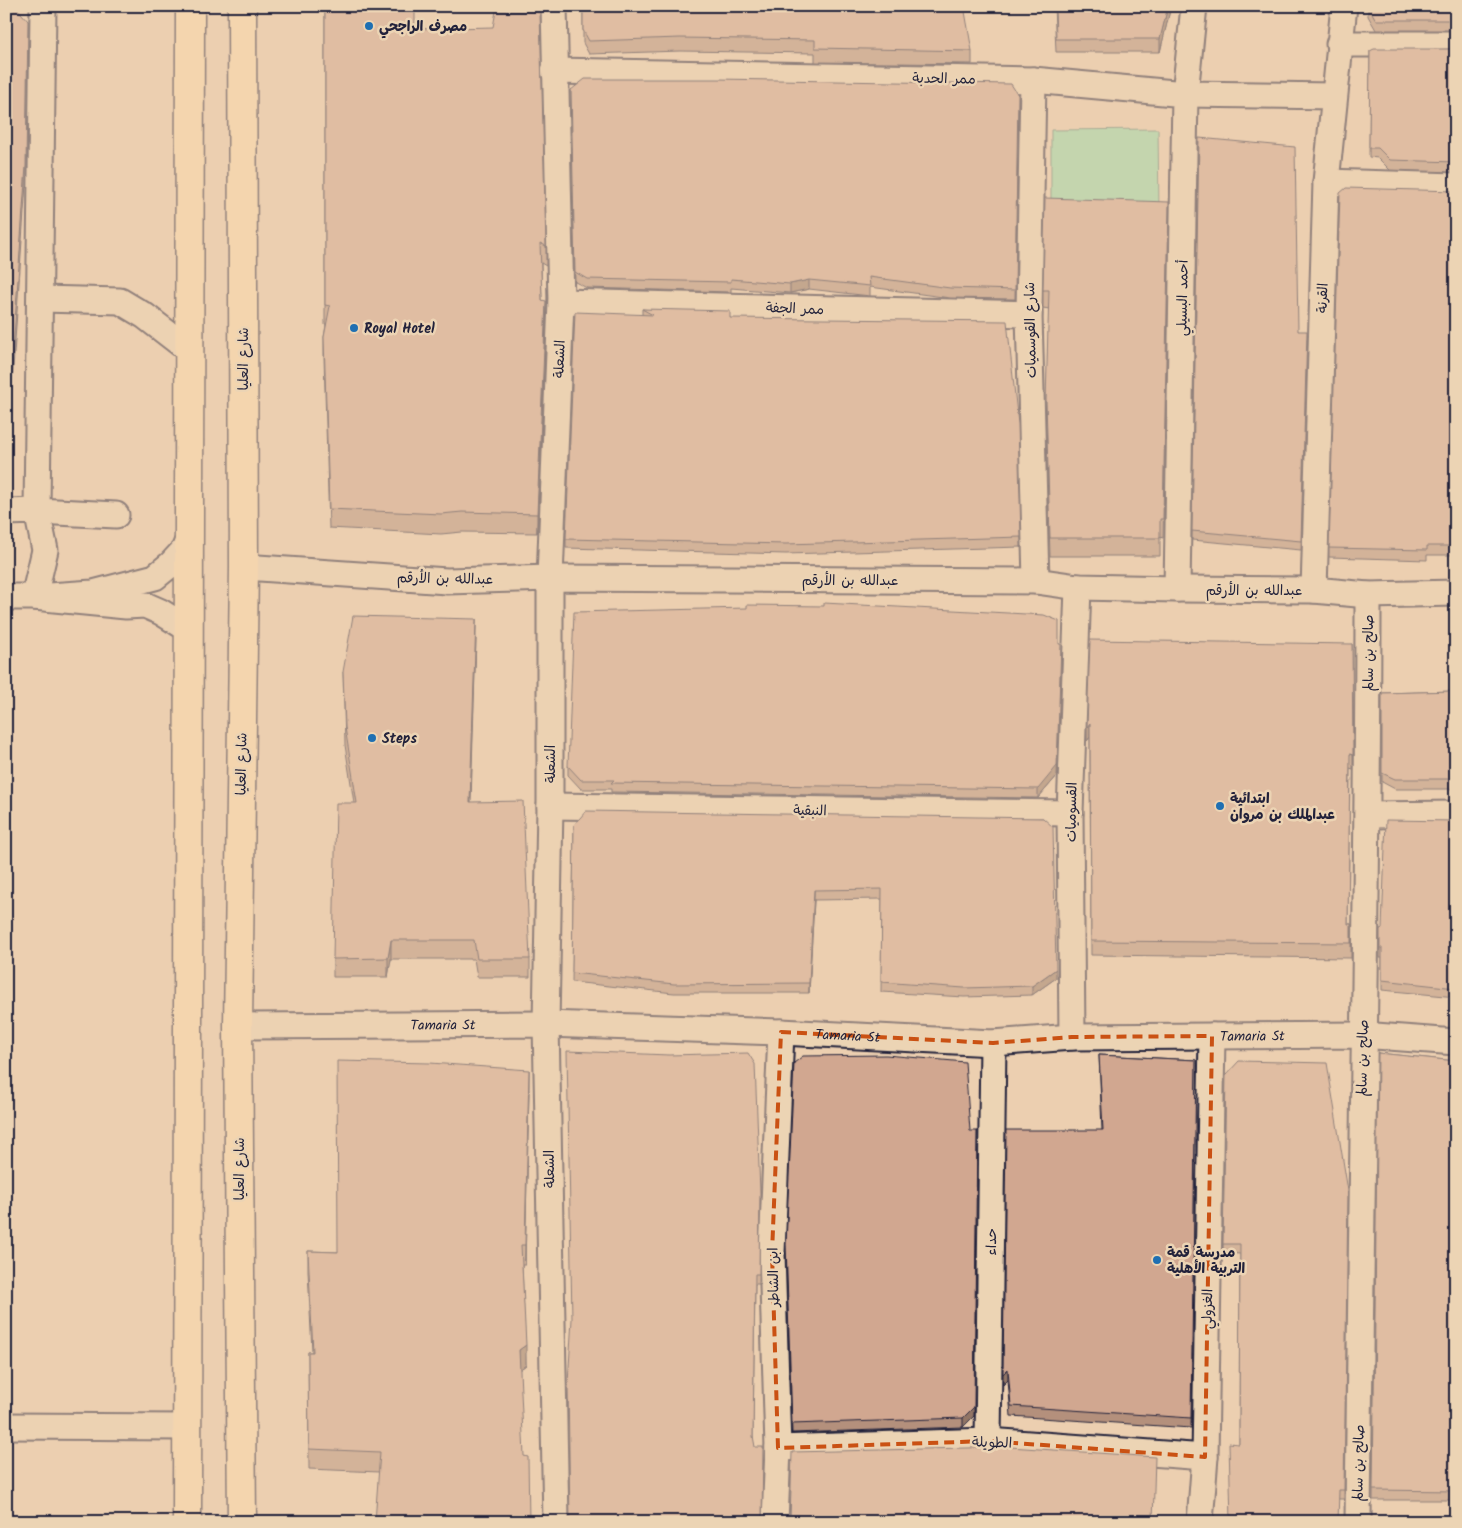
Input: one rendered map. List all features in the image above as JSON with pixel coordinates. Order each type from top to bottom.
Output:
[{"type":"main road","points":[[187,1522],[190,6]]},
{"type":"main road","name":"شارع العليا","points":[[242,6],[244,567],[238,1026],[242,1522]]},
{"type":"street","points":[[34,597],[45,550],[37,512],[43,6]]},
{"type":"street","name":"الشعلة","points":[[554,6],[554,71],[561,302],[550,578],[550,806],[546,1024],[556,1522]]},
{"type":"street","name":"أحمد البسيلي","points":[[1178,590],[1185,94],[1194,6]]},
{"type":"street","name":"القرنة","points":[[1314,590],[1326,182],[1344,6]]},
{"type":"street","points":[[1339,44],[1456,44]]},
{"type":"street","name":"ممر الحدبة","points":[[554,71],[1034,80],[1185,94],[1334,96]]},
{"type":"street","name":"شارع القوسميات","points":[[1034,80],[1028,314],[1036,581]]},
{"type":"street","points":[[1326,182],[1456,186]]},
{"type":"street","points":[[41,299],[120,301],[145,316],[189,350]]},
{"type":"street","name":"ممر الجفة","points":[[561,302],[1028,314]]},
{"type":"street","points":[[6,512],[116,515]]},
{"type":"street","points":[[6,597],[93,593],[155,577],[184,550],[189,538]]},
{"type":"street","name":"عبدالله بن الأرقم","points":[[244,567],[447,581],[550,578],[1036,581],[1078,586],[1178,590],[1314,590],[1368,595],[1456,593]]},
{"type":"street","name":"القسوميات","points":[[1072,1037],[1070,813],[1078,586]]},
{"type":"street","name":"صالح بن سالم","points":[[1358,1522],[1362,1035],[1368,815],[1368,595]]},
{"type":"street","points":[[34,597],[126,606],[145,605],[161,612],[188,629]]},
{"type":"street","name":"النبقية","points":[[550,806],[1070,813]]},
{"type":"street","points":[[1368,815],[1456,814]]},
{"type":"street","name":"Tamaria St","points":[[238,1026],[546,1024],[781,1032],[993,1044],[1072,1037],[1362,1035],[1456,1042]]},
{"type":"street","name":"ابن الشاطر","points":[[775,1522],[778,1448],[772,1254],[781,1032]]},
{"type":"street","name":"الغزولي","points":[[1200,1522],[1205,1457],[1212,1036]]},
{"type":"street","name":"حداء","points":[[988,1441],[993,1044]]},
{"type":"street","points":[[6,1426],[187,1427]]},
{"type":"street","name":"الطويلة","points":[[778,1448],[988,1441],[1205,1457]]},
{"type":"highlighted area","points":[[781,1032],[993,1043],[1072,1037],[1212,1036],[1205,1457],[988,1441],[778,1448],[772,1253]]},
{"type":"green space","points":[[1158,129],[1159,212],[1051,212],[1051,130]]},
{"type":"building","points":[[6,6],[15,6],[28,21],[26,166],[6,450]]},
{"type":"building","points":[[325,6],[415,6],[415,29],[493,27],[496,11],[540,12],[546,246],[540,243],[542,300],[546,301],[537,514],[462,512],[441,514],[329,509],[324,337],[330,306],[325,305]]},
{"type":"building","points":[[583,6],[964,6],[972,51],[815,48],[815,40],[680,38],[589,41],[583,30]]},
{"type":"building","points":[[1055,6],[1168,6],[1160,39],[1056,39]]},
{"type":"building","points":[[1368,6],[1456,6],[1456,20],[1376,20]]},
{"type":"building","points":[[1374,49],[1456,49],[1456,162],[1390,160],[1378,148],[1369,148],[1370,51]]},
{"type":"building","points":[[585,79],[717,79],[1011,84],[1018,95],[1015,290],[950,288],[869,277],[870,286],[809,280],[790,284],[731,279],[731,282],[587,279],[575,272],[571,90]]},
{"type":"building","points":[[1199,138],[1295,147],[1298,331],[1307,331],[1301,541],[1192,531]]},
{"type":"building","points":[[1346,188],[1456,191],[1456,546],[1427,546],[1427,550],[1329,548],[1340,193]]},
{"type":"building","points":[[1045,198],[1169,202],[1163,519],[1160,519],[1160,538],[1050,538],[1046,401],[1049,290],[1043,290]]},
{"type":"building","points":[[642,309],[730,311],[730,318],[1007,321],[1018,424],[1021,537],[786,544],[566,539],[575,312],[653,315]]},
{"type":"building","points":[[824,603],[1044,615],[1059,621],[1059,644],[1061,644],[1057,766],[1038,789],[611,783],[614,780],[581,780],[568,766],[574,612],[747,608],[747,605],[824,606]]},
{"type":"building","points":[[353,616],[476,619],[470,802],[523,801],[530,959],[477,959],[474,940],[391,940],[388,958],[333,959],[336,803],[357,803],[345,727],[343,672]]},
{"type":"building","name":"ابتدائية عبدالملك بن مروان","points":[[1090,640],[1352,644],[1353,755],[1350,754],[1348,924],[1351,924],[1351,943],[1091,941],[1090,723],[1087,727]]},
{"type":"building","points":[[1456,691],[1456,779],[1395,779],[1382,773],[1382,693]]},
{"type":"building","points":[[586,811],[1043,818],[1053,827],[1056,969],[1032,986],[964,988],[881,982],[882,889],[814,890],[809,983],[674,984],[572,973],[574,825]]},
{"type":"building","points":[[1386,820],[1456,821],[1456,988],[1382,980],[1380,929],[1382,929]]},
{"type":"building","points":[[567,1051],[669,1055],[748,1053],[755,1064],[760,1193],[759,1274],[755,1274],[753,1436],[755,1447],[763,1447],[762,1518],[766,1522],[570,1522],[568,1383],[572,1319]]},
{"type":"building","points":[[1378,1053],[1456,1061],[1456,1491],[1373,1490]]},
{"type":"building","points":[[886,1055],[965,1062],[970,1131],[977,1131],[974,1407],[963,1418],[792,1424],[786,1244],[794,1063],[803,1056]]},
{"type":"building","points":[[1099,1055],[1196,1060],[1191,1418],[1011,1406],[1008,1369],[1003,1374],[1006,1130],[1103,1130]]},
{"type":"building","points":[[337,1061],[430,1063],[529,1070],[525,1245],[521,1245],[526,1345],[519,1350],[524,1456],[528,1457],[529,1522],[375,1522],[380,1452],[309,1449],[308,1352],[313,1352],[308,1251],[338,1252]]},
{"type":"building","points":[[1239,1061],[1327,1063],[1348,1191],[1344,1490],[1339,1490],[1338,1522],[1231,1522],[1229,1443],[1239,1444],[1240,1244],[1223,1244],[1226,1075]]},
{"type":"building","points":[[1010,1447],[1155,1457],[1153,1522],[790,1522],[792,1452]]},
{"type":"place","name":"مصرف الراجحي","points":[[369,26]]},
{"type":"place","name":"Royal Hotel","points":[[354,328]]},
{"type":"place","name":"Steps","points":[[372,738]]},
{"type":"place","name":"ابتدائية عبدالملك بن مروان","points":[[1220,806]]},
{"type":"place","name":"مدرسة قمة التربية الأهلية","points":[[1157,1260]]}]
